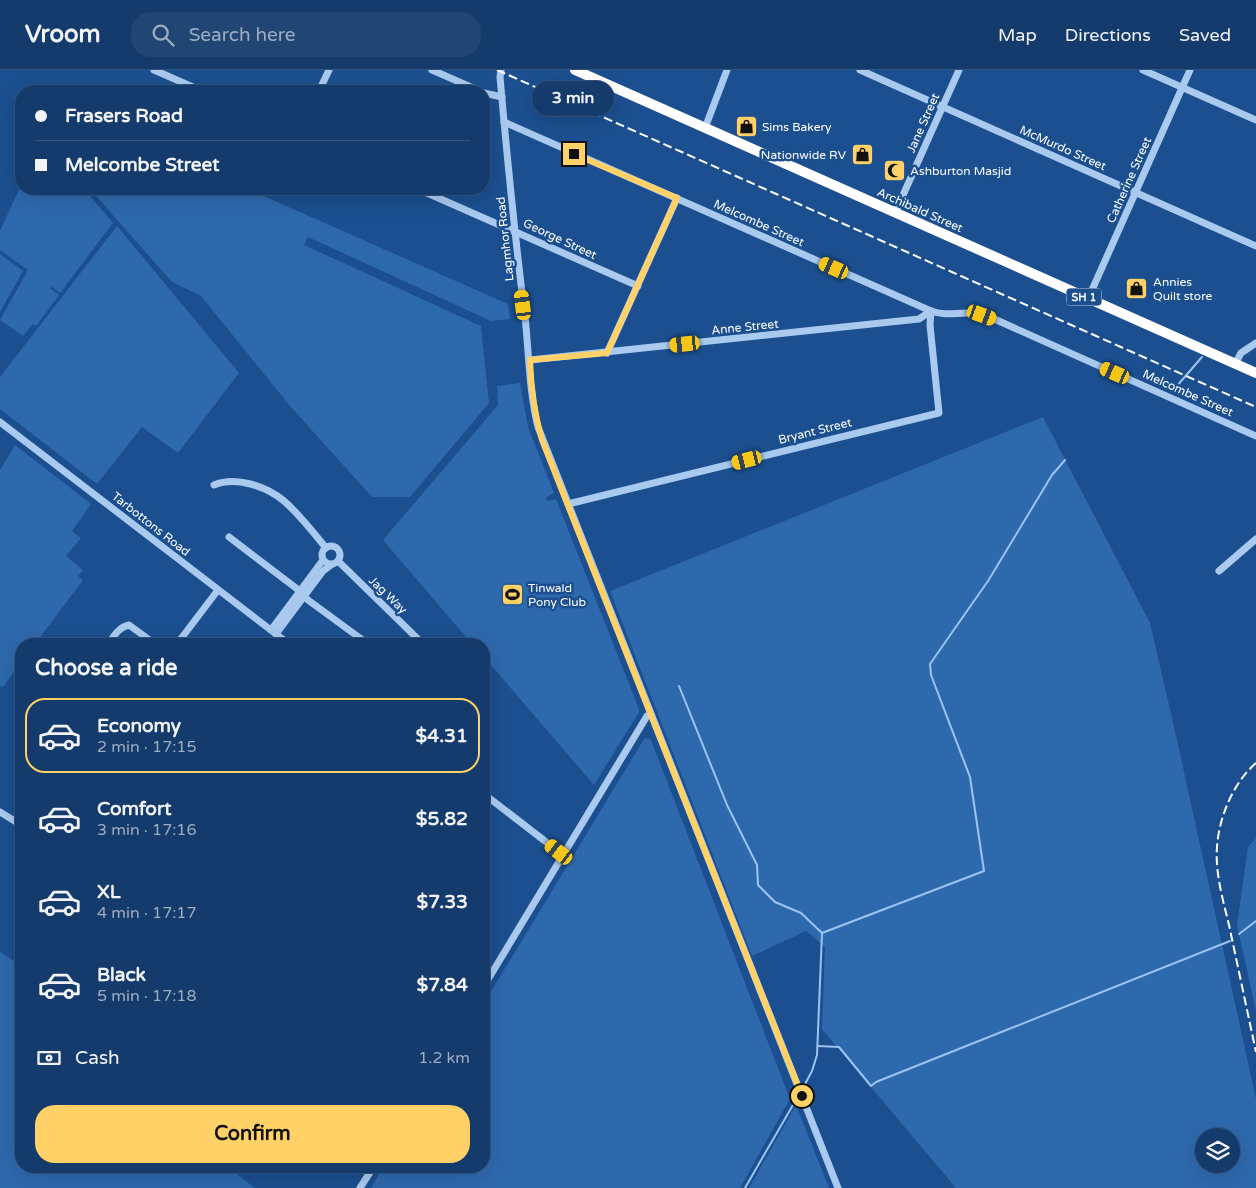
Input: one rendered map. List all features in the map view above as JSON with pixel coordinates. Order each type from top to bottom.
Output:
[{"type":"highway","name":"Archibald Street","points":[[574,70],[1256,373]]},
{"type":"street","points":[[154,70],[188,85]]},
{"type":"street","points":[[322,85],[329,70]]},
{"type":"street","points":[[432,70],[466,85]]},
{"type":"street","name":"Lagmhor Road","points":[[502,70],[500,77],[504,122],[530,360],[532,396],[538,427],[838,1188]]},
{"type":"street","points":[[705,128],[727,70]]},
{"type":"street","name":"McMurdo Street","points":[[860,70],[1256,246]]},
{"type":"street","name":"Jane Street","points":[[895,213],[959,70]]},
{"type":"street","points":[[1143,70],[1256,120]]},
{"type":"street","name":"Catherine Street","points":[[1088,299],[1190,70]]},
{"type":"street","points":[[490,94],[502,97]]},
{"type":"street","name":"Melcombe Street","points":[[504,122],[931,311],[941,315],[974,313],[992,318],[1256,436]]},
{"type":"street","name":"George Street","points":[[432,195],[638,286]]},
{"type":"street","points":[[607,353],[677,198]]},
{"type":"street","name":"Anne Street","points":[[530,360],[919,319],[931,311]]},
{"type":"street","name":"Bryant Street","points":[[568,504],[939,413],[930,325],[931,311]]},
{"type":"street","points":[[1235,364],[1241,353],[1256,343]]},
{"type":"street","name":"Tarbottons Road","points":[[0,422],[281,638]]},
{"type":"street","points":[[214,485],[232,481],[245,483],[272,493],[284,501],[296,513],[326,548]]},
{"type":"street","points":[[229,537],[360,638]]},
{"type":"street","points":[[1218,571],[1256,539]]},
{"type":"street","points":[[273,632],[302,594],[323,571],[340,558],[338,549],[335,547],[326,548],[322,553],[323,560],[302,594]]},
{"type":"street","points":[[323,560],[335,563]]},
{"type":"street","name":"Jag Way","points":[[335,563],[416,638]]},
{"type":"street","points":[[182,638],[218,590]]},
{"type":"street","points":[[113,638],[121,628],[129,625],[147,638]]},
{"type":"street","points":[[490,976],[647,716],[651,714]]},
{"type":"street","points":[[490,799],[564,855]]},
{"type":"street","points":[[0,812],[15,821]]},
{"type":"street","points":[[360,1188],[370,1173]]},
{"type":"shaded area","points":[[16,195],[89,195],[113,223],[60,293],[52,287],[50,288],[59,295],[36,326],[33,324],[23,336],[0,320],[28,270],[0,250],[0,231]]},
{"type":"shaded area","points":[[95,195],[262,195],[508,304],[510,319],[491,321],[308,237],[304,245],[481,326],[489,403],[410,497],[372,497],[290,406],[201,296],[172,282]]},
{"type":"shaded area","points":[[117,226],[239,373],[178,453],[142,427],[97,484],[0,409],[0,377]]},
{"type":"shaded area","points":[[0,254],[23,271],[0,312]]},
{"type":"shaded area","name":"Tinwald Pony Club","points":[[520,383],[528,427],[554,493],[546,498],[547,501],[556,499],[639,709],[639,712],[594,785],[490,664],[490,638],[467,638],[383,540],[498,405],[497,386]]},
{"type":"shaded area","points":[[1043,417],[1150,623],[1256,1099],[1256,1188],[956,1188],[822,1029],[825,947],[806,931],[752,956],[610,591]]},
{"type":"shaded area","points":[[15,445],[91,504],[72,531],[81,538],[66,556],[83,570],[78,576],[83,580],[40,638],[15,638],[15,670],[3,687],[0,686],[0,470]]},
{"type":"shaded area","points":[[644,739],[651,740],[790,1099],[740,1188],[371,1188],[380,1173],[490,1173],[490,993]]},
{"type":"shaded area","points":[[1256,838],[1256,1011],[1237,925],[1248,847]]},
{"type":"shaded area","points":[[0,952],[15,961],[15,1173],[237,1173],[255,1188],[0,1188]]},
{"type":"shaded area","points":[[796,1105],[829,1188],[749,1188]]},
{"type":"waterway","points":[[1176,387],[1202,357]]},
{"type":"waterway","points":[[804,1086],[812,1071],[817,1055],[822,933],[984,871],[970,777],[931,675],[930,664],[988,581],[1052,475],[1065,460]]},
{"type":"waterway","points":[[679,686],[727,805],[757,865],[758,885],[775,902],[801,913],[822,933]]},
{"type":"waterway","points":[[1239,934],[1256,921]]},
{"type":"waterway","points":[[818,1046],[839,1047],[871,1086],[876,1082],[1230,941]]},
{"type":"waterway","points":[[745,1188],[797,1098]]},
{"type":"railway","points":[[497,70],[1256,407]]},
{"type":"railway","points":[[1256,763],[1240,780],[1234,790],[1224,813],[1217,847],[1217,867],[1220,886],[1256,1052]]},
{"type":"place","name":"Sims Bakery","points":[[746,127]]},
{"type":"place","name":"Nationwide RV","points":[[862,155]]},
{"type":"place","name":"Ashburton Masjid","points":[[894,171]]},
{"type":"place","name":"Annies Quilt store","points":[[1137,289]]},
{"type":"place","name":"Tinwald Pony Club","points":[[512,595]]},
{"type":"route","points":[[574,154],[677,198],[607,353],[530,360],[535,414],[542,440],[802,1096]]}]
